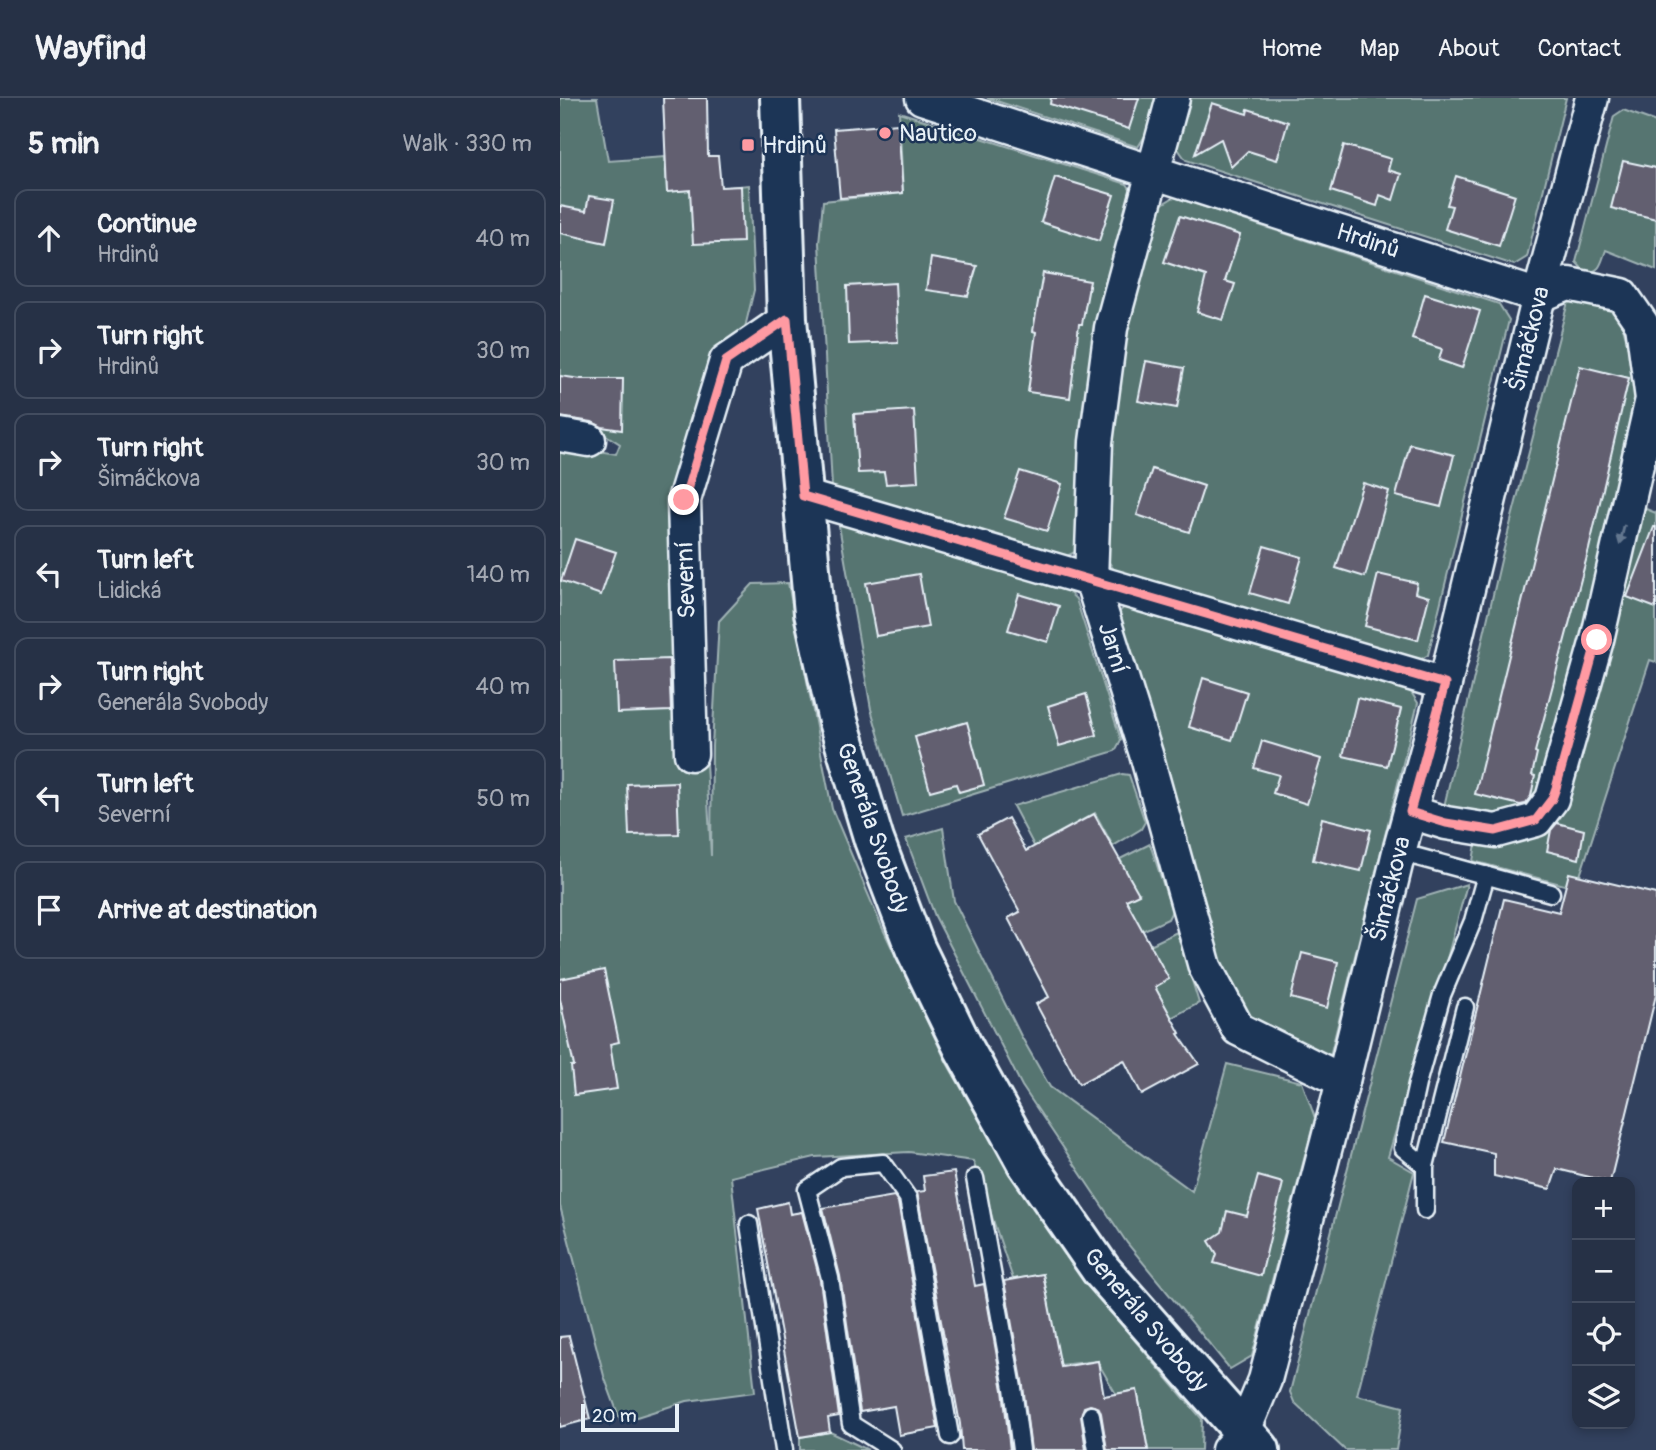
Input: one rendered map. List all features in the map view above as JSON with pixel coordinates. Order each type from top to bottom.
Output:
[{"type":"main road","name":"Generála Svobody","points":[[780,98],[787,319],[814,613],[838,721],[874,840],[915,948],[963,1047],[1027,1163],[1101,1270],[1243,1444]]},
{"type":"street","name":"Hrdinů","points":[[922,98],[1539,296]]},
{"type":"street","name":"Jarní","points":[[1173,98],[1111,328],[1096,442],[1091,579],[1146,754],[1205,967],[1238,1029],[1343,1081]]},
{"type":"street","name":"Šimáčkova","points":[[1243,1444],[1265,1380],[1343,1081],[1399,852],[1445,684],[1539,296],[1592,98]]},
{"type":"street","points":[[1410,812],[1446,823],[1496,831],[1536,820],[1552,799],[1597,640],[1645,493],[1652,399],[1642,324],[1622,295],[1568,284],[1539,296]]},
{"type":"street","name":"Severní","points":[[691,754],[684,500],[726,361],[787,319]]},
{"type":"street","points":[[803,496],[1445,684]]},
{"type":"lane","points":[[1399,852],[1551,893]]},
{"type":"lane","points":[[1425,1167],[1403,1148],[1417,1084],[1442,995],[1473,921],[1486,875]]},
{"type":"lane","points":[[1425,1210],[1425,1167],[1465,1007]]},
{"type":"lane","points":[[892,1450],[851,1424],[831,1278],[807,1190],[841,1167],[883,1163],[908,1198],[950,1436]]},
{"type":"lane","points":[[975,1178],[1013,1388],[1021,1450]]},
{"type":"lane","points":[[749,1224],[784,1450]]},
{"type":"lane","points":[[1091,1415],[1097,1450]]},
{"type":"green space","points":[[560,98],[597,98],[608,161],[665,157],[667,192],[749,185],[754,290],[742,340],[685,474],[687,765],[706,763],[711,856],[712,746],[719,621],[753,584],[788,583],[832,809],[882,927],[947,1063],[1003,1161],[1085,1282],[1202,1419],[1201,1450],[1148,1450],[1137,1390],[1116,1394],[1097,1361],[1060,1365],[1043,1275],[1013,1279],[973,1161],[909,1152],[815,1157],[731,1177],[755,1392],[687,1401],[621,1422],[604,1376],[560,1206],[560,445],[616,454],[620,444],[598,430],[560,424]]},
{"type":"green space","points":[[987,98],[1159,98],[1151,126],[1138,147]]},
{"type":"green space","points":[[1190,98],[1566,98],[1527,257],[1514,265],[1186,160],[1176,146]]},
{"type":"green space","points":[[1623,110],[1656,122],[1656,270],[1606,250],[1598,269],[1586,273],[1576,262],[1614,116]]},
{"type":"green space","points":[[899,112],[1127,184],[1134,194],[1077,551],[1065,557],[832,487],[819,243],[823,201],[903,193]]},
{"type":"green space","points":[[1174,197],[1499,304],[1509,320],[1428,655],[1418,661],[1116,573],[1107,559],[1112,431],[1126,333],[1161,205]]},
{"type":"green space","points":[[1569,298],[1618,310],[1642,393],[1547,793],[1522,817],[1443,811],[1502,556]]},
{"type":"green space","points":[[1641,507],[1656,513],[1656,662],[1650,660],[1576,888],[1473,861],[1477,838],[1551,831]]},
{"type":"green space","points":[[838,520],[1063,587],[1076,599],[1121,740],[1115,751],[902,816],[871,709]]},
{"type":"green space","points":[[1126,606],[1409,689],[1418,703],[1330,1056],[1308,1053],[1251,1023],[1223,985],[1113,617]]},
{"type":"green space","points":[[1122,774],[1129,775],[1145,822],[1141,829],[1113,846],[1095,813],[1040,843],[1051,878],[1013,806]]},
{"type":"green space","points":[[943,828],[954,901],[1021,1036],[1050,1087],[1192,1191],[1227,1064],[1302,1082],[1315,1118],[1252,1356],[1230,1369],[1127,1243],[1022,1086],[935,916],[906,839]]},
{"type":"green space","points":[[1150,844],[1172,911],[1168,919],[1142,931],[1126,900],[1139,893],[1136,892],[1120,859]]},
{"type":"green space","points":[[1467,884],[1388,1157],[1414,1172],[1357,1395],[1403,1407],[1396,1450],[1345,1450],[1294,1402],[1290,1392],[1417,899]]},
{"type":"green space","points":[[1177,932],[1199,1003],[1171,1018],[1155,987],[1168,979],[1150,945]]},
{"type":"green space","points":[[830,1432],[868,1450],[800,1450],[800,1437]]},
{"type":"building","points":[[663,98],[707,98],[708,156],[718,156],[721,187],[741,186],[743,242],[693,244],[690,190],[667,192]]},
{"type":"building","points":[[1051,98],[1139,98],[1129,129],[1050,104]]},
{"type":"building","points":[[1212,103],[1247,114],[1248,109],[1288,122],[1277,160],[1248,151],[1231,167],[1221,139],[1195,154]]},
{"type":"building","points":[[898,124],[903,193],[840,198],[834,129]]},
{"type":"building","points":[[1344,145],[1391,159],[1388,170],[1401,174],[1393,200],[1380,195],[1377,206],[1331,191]]},
{"type":"building","points":[[1623,161],[1656,168],[1656,219],[1611,208]]},
{"type":"building","points":[[1456,176],[1515,195],[1499,246],[1445,229],[1452,206],[1447,205]]},
{"type":"building","points":[[1055,177],[1114,195],[1099,241],[1041,222]]},
{"type":"building","points":[[589,196],[614,200],[606,243],[560,233],[560,206],[586,211]]},
{"type":"building","points":[[1180,216],[1240,235],[1225,281],[1235,284],[1223,320],[1197,312],[1206,276],[1164,262]]},
{"type":"building","points":[[931,258],[977,266],[968,296],[926,290]]},
{"type":"building","points":[[1043,273],[1090,281],[1082,324],[1079,324],[1070,398],[1028,392],[1036,332],[1033,331]]},
{"type":"building","points":[[895,283],[898,342],[849,344],[847,286]]},
{"type":"building","points":[[1425,294],[1480,311],[1462,368],[1439,360],[1442,349],[1412,339]]},
{"type":"building","points":[[1146,361],[1184,368],[1177,408],[1138,401]]},
{"type":"building","points":[[1580,366],[1629,378],[1589,549],[1535,752],[1537,753],[1532,775],[1535,776],[1531,796],[1525,804],[1520,805],[1475,794]]},
{"type":"building","points":[[560,376],[623,379],[622,430],[560,417]]},
{"type":"building","points":[[914,410],[918,482],[886,484],[884,472],[858,473],[854,414]]},
{"type":"building","points":[[1410,444],[1454,455],[1441,507],[1396,496]]},
{"type":"building","points":[[1152,469],[1204,486],[1189,532],[1137,515]]},
{"type":"building","points":[[1020,471],[1062,484],[1047,531],[1004,518]]},
{"type":"building","points":[[1363,483],[1389,491],[1365,577],[1336,568]]},
{"type":"building","points":[[1656,527],[1656,608],[1627,597]]},
{"type":"building","points":[[575,539],[616,552],[601,595],[561,581]]},
{"type":"building","points":[[1264,546],[1302,557],[1288,604],[1250,593]]},
{"type":"building","points":[[919,574],[928,627],[876,636],[866,583]]},
{"type":"building","points":[[1378,574],[1417,583],[1415,593],[1429,597],[1418,640],[1365,626]]},
{"type":"building","points":[[1019,594],[1059,606],[1048,642],[1008,630]]},
{"type":"building","points":[[669,659],[671,711],[617,713],[615,661]]},
{"type":"building","points":[[1203,678],[1247,692],[1232,740],[1189,727]]},
{"type":"building","points":[[1086,694],[1097,735],[1059,746],[1048,706]]},
{"type":"building","points":[[1357,698],[1401,709],[1387,766],[1343,756]]},
{"type":"building","points":[[967,722],[984,785],[959,792],[956,784],[930,791],[915,737]]},
{"type":"building","points":[[1262,741],[1321,759],[1307,804],[1273,793],[1279,775],[1254,768]]},
{"type":"building","points":[[677,782],[679,834],[629,835],[627,784]]},
{"type":"building","points":[[1094,814],[1139,894],[1126,900],[1169,979],[1155,987],[1180,1033],[1178,1034],[1199,1064],[1142,1095],[1124,1060],[1079,1084],[1036,1004],[1049,997],[1008,918],[1020,912],[978,834],[1008,818],[1026,851]]},
{"type":"building","points":[[1322,818],[1371,830],[1361,871],[1313,860]]},
{"type":"building","points":[[1557,823],[1584,830],[1579,859],[1547,851],[1551,830]]},
{"type":"building","points":[[1569,873],[1656,894],[1656,995],[1611,1177],[1590,1177],[1557,1169],[1550,1189],[1494,1176],[1494,1153],[1444,1142],[1504,899],[1559,912]]},
{"type":"building","points":[[1302,953],[1338,962],[1327,1008],[1291,998]]},
{"type":"building","points":[[604,970],[619,1042],[610,1044],[617,1089],[574,1095],[571,1066],[574,1066],[560,999],[560,979]]},
{"type":"building","points":[[954,1172],[975,1286],[984,1284],[1003,1390],[1010,1450],[962,1450],[960,1424],[917,1192],[925,1191],[923,1176]]},
{"type":"building","points":[[1258,1176],[1283,1183],[1261,1276],[1214,1263],[1217,1254],[1209,1241],[1222,1232],[1227,1211],[1247,1216]]},
{"type":"building","points":[[894,1196],[898,1202],[938,1428],[899,1435],[894,1406],[860,1412],[840,1276],[823,1208]]},
{"type":"building","points":[[788,1202],[790,1214],[802,1212],[820,1280],[839,1416],[828,1418],[830,1432],[800,1437],[758,1209]]},
{"type":"building","points":[[1043,1274],[1061,1367],[1098,1361],[1104,1396],[1137,1390],[1148,1450],[1107,1450],[1101,1413],[1099,1408],[1090,1405],[1084,1407],[1081,1416],[1086,1450],[1031,1450],[1023,1386],[1004,1281]]},
{"type":"building","points":[[569,1336],[590,1419],[560,1427],[560,1337]]},
{"type":"place","name":"Nautico","points":[[885,133]]},
{"type":"place","name":"Hrdinů","points":[[748,145]]},
{"type":"route","points":[[684,500],[726,361],[787,319],[803,496],[1445,684],[1410,812],[1446,823],[1496,831],[1536,820],[1552,799],[1597,640]]}]
